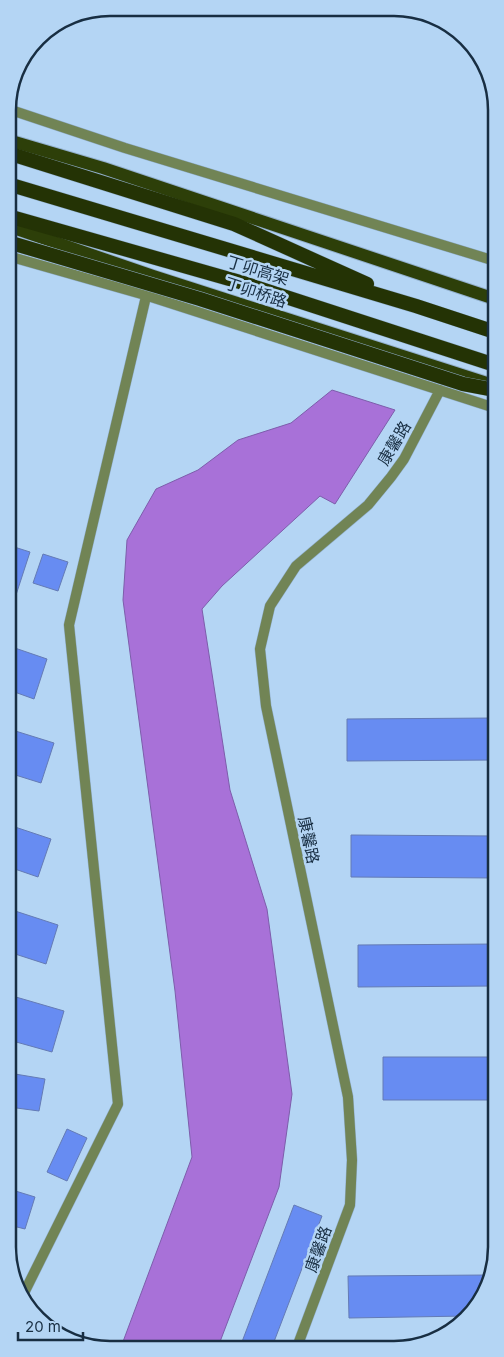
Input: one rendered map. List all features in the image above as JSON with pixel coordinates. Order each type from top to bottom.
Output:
[{"type":"highway","points":[[16,156],[234,224],[416,306]]},
{"type":"highway","name":"丁卯高架","points":[[16,186],[416,306],[488,330]]},
{"type":"highway","name":"丁卯高架","points":[[16,218],[240,282],[488,363]]},
{"type":"highway","points":[[16,244],[200,299],[463,384],[488,389]]},
{"type":"main road","points":[[16,142],[103,168],[488,297]]},
{"type":"main road","name":"丁卯桥路","points":[[16,229],[153,276],[488,383]]},
{"type":"street","points":[[16,112],[125,148],[488,259]]},
{"type":"street","points":[[16,258],[145,295],[488,406]]},
{"type":"street","points":[[26,1289],[118,1104],[69,625],[145,295],[153,276]]},
{"type":"street","name":"康馨路","points":[[300,1341],[350,1205],[352,1160],[350,1124],[348,1097],[266,706],[260,649],[270,606],[296,566],[368,505],[391,478],[416,438],[440,390]]},
{"type":"shaded area","points":[[332,390],[395,410],[335,504],[320,496],[222,586],[202,609],[230,790],[267,909],[292,1094],[279,1187],[220,1341],[123,1341],[192,1157],[175,991],[123,600],[127,540],[156,489],[198,470],[238,440],[291,423]]},
{"type":"building","points":[[16,548],[30,552],[16,595]]},
{"type":"building","points":[[43,554],[68,562],[58,591],[33,583]]},
{"type":"building","points":[[16,648],[47,659],[34,699],[16,693]]},
{"type":"building","points":[[488,718],[488,760],[347,761],[347,719]]},
{"type":"building","points":[[16,731],[54,743],[41,783],[16,775]]},
{"type":"building","points":[[16,827],[51,839],[38,877],[16,869]]},
{"type":"building","points":[[351,835],[488,836],[488,878],[351,877]]},
{"type":"building","points":[[16,911],[58,925],[46,964],[16,954]]},
{"type":"building","points":[[488,944],[488,986],[358,987],[358,945]]},
{"type":"building","points":[[16,997],[64,1011],[52,1052],[16,1042]]},
{"type":"building","points":[[383,1057],[488,1057],[488,1100],[383,1100]]},
{"type":"building","points":[[16,1074],[45,1079],[39,1111],[16,1108]]},
{"type":"building","points":[[67,1129],[87,1138],[67,1181],[47,1172]]},
{"type":"building","points":[[16,1191],[35,1197],[25,1229],[16,1227]]},
{"type":"building","points":[[294,1205],[322,1216],[274,1341],[242,1341]]},
{"type":"building","points":[[484,1275],[472,1299],[456,1316],[349,1318],[348,1276]]}]
